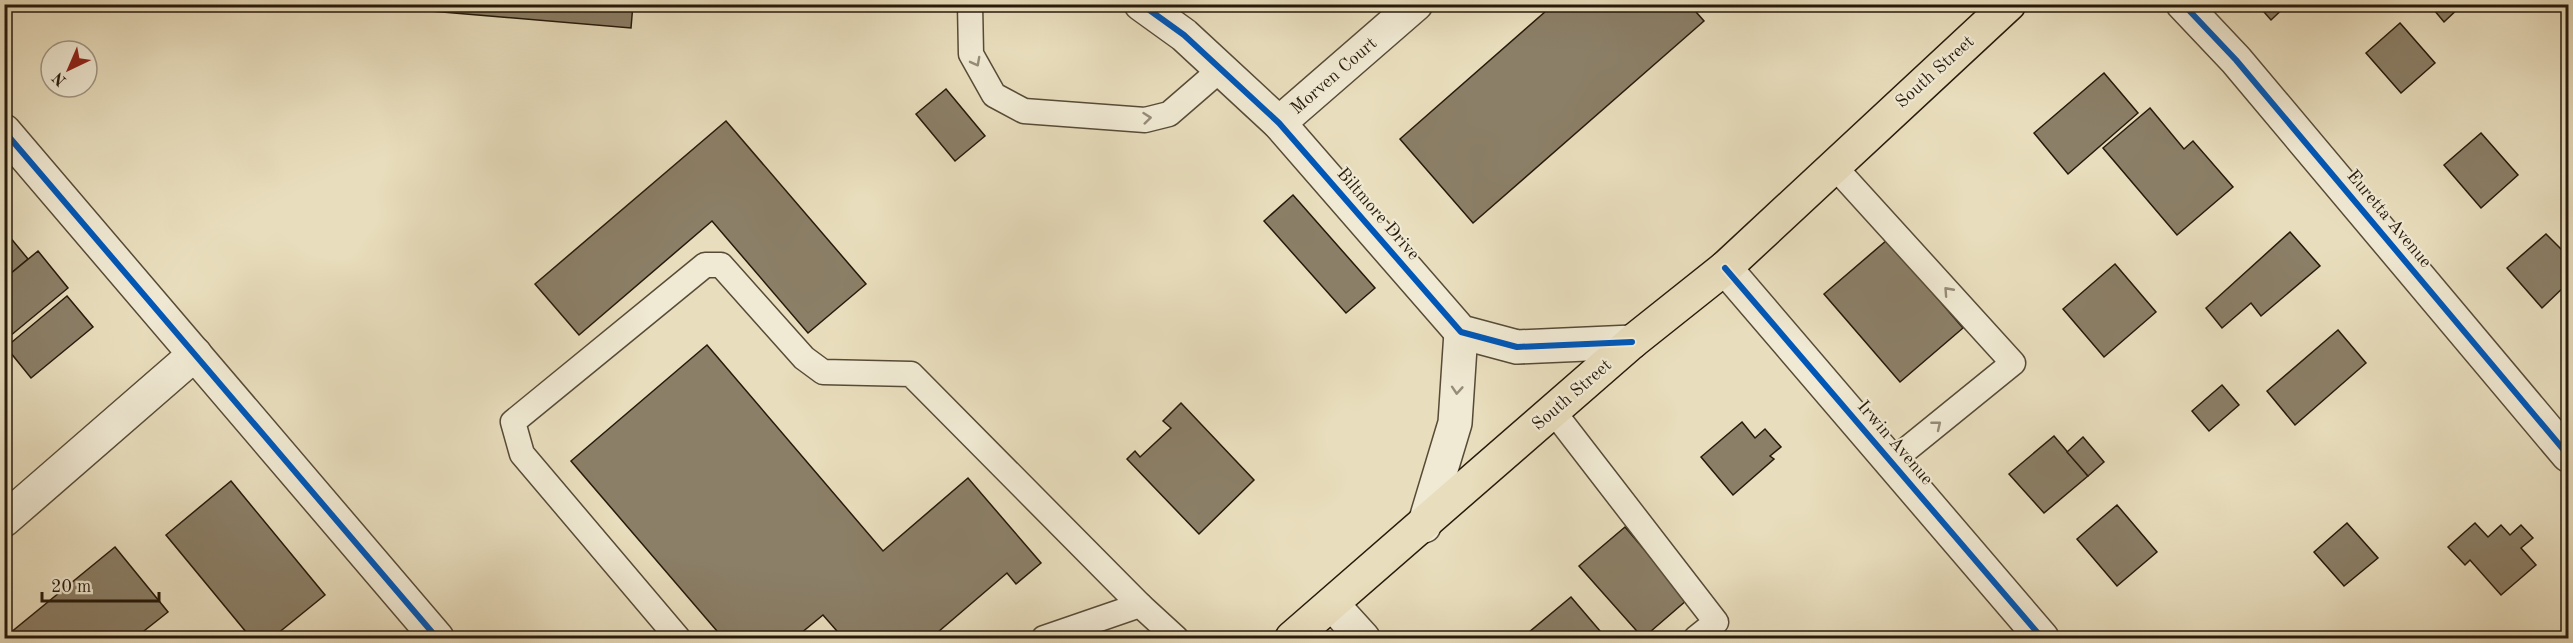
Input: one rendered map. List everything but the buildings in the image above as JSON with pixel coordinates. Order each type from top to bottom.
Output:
[{"type":"main road","name":"South Street","points":[[1292,639],[1632,342],[1725,268],[1833,165],[2009,4]]},
{"type":"street","name":"Biltmore Drive","points":[[1141,4],[1184,35],[1279,123],[1461,332]]},
{"type":"street","name":"Morven Court","points":[[1279,123],[1416,4]]},
{"type":"street","name":"Euretta Avenue","points":[[2183,4],[2236,60],[2568,455]]},
{"type":"street","points":[[4,131],[437,639]]},
{"type":"street","name":"Irwin Avenue","points":[[1725,268],[2042,639]]},
{"type":"street","points":[[1424,526],[1455,423],[1461,332],[1517,347],[1632,342]]},
{"type":"street","points":[[4,520],[195,354]]},
{"type":"street","points":[[1333,605],[1363,639]]},
{"type":"lane","points":[[970,4],[971,54],[994,95],[1024,111],[1145,120],[1169,114],[1221,69]]},
{"type":"lane","points":[[1833,165],[2013,363],[1891,462]]},
{"type":"lane","points":[[678,639],[522,454],[513,422],[705,265],[721,265],[804,358],[822,372],[910,374],[1176,639]]},
{"type":"lane","points":[[1553,411],[1716,622],[1696,639]]},
{"type":"lane","points":[[1044,639],[1140,605]]},
{"type":"cycle path","points":[[1141,4],[1184,35],[1279,123],[1461,332],[1517,347],[1632,342]]},
{"type":"cycle path","points":[[2183,4],[2236,60],[2568,455]]},
{"type":"cycle path","points":[[4,131],[437,638]]},
{"type":"cycle path","points":[[1725,268],[2042,638]]}]
